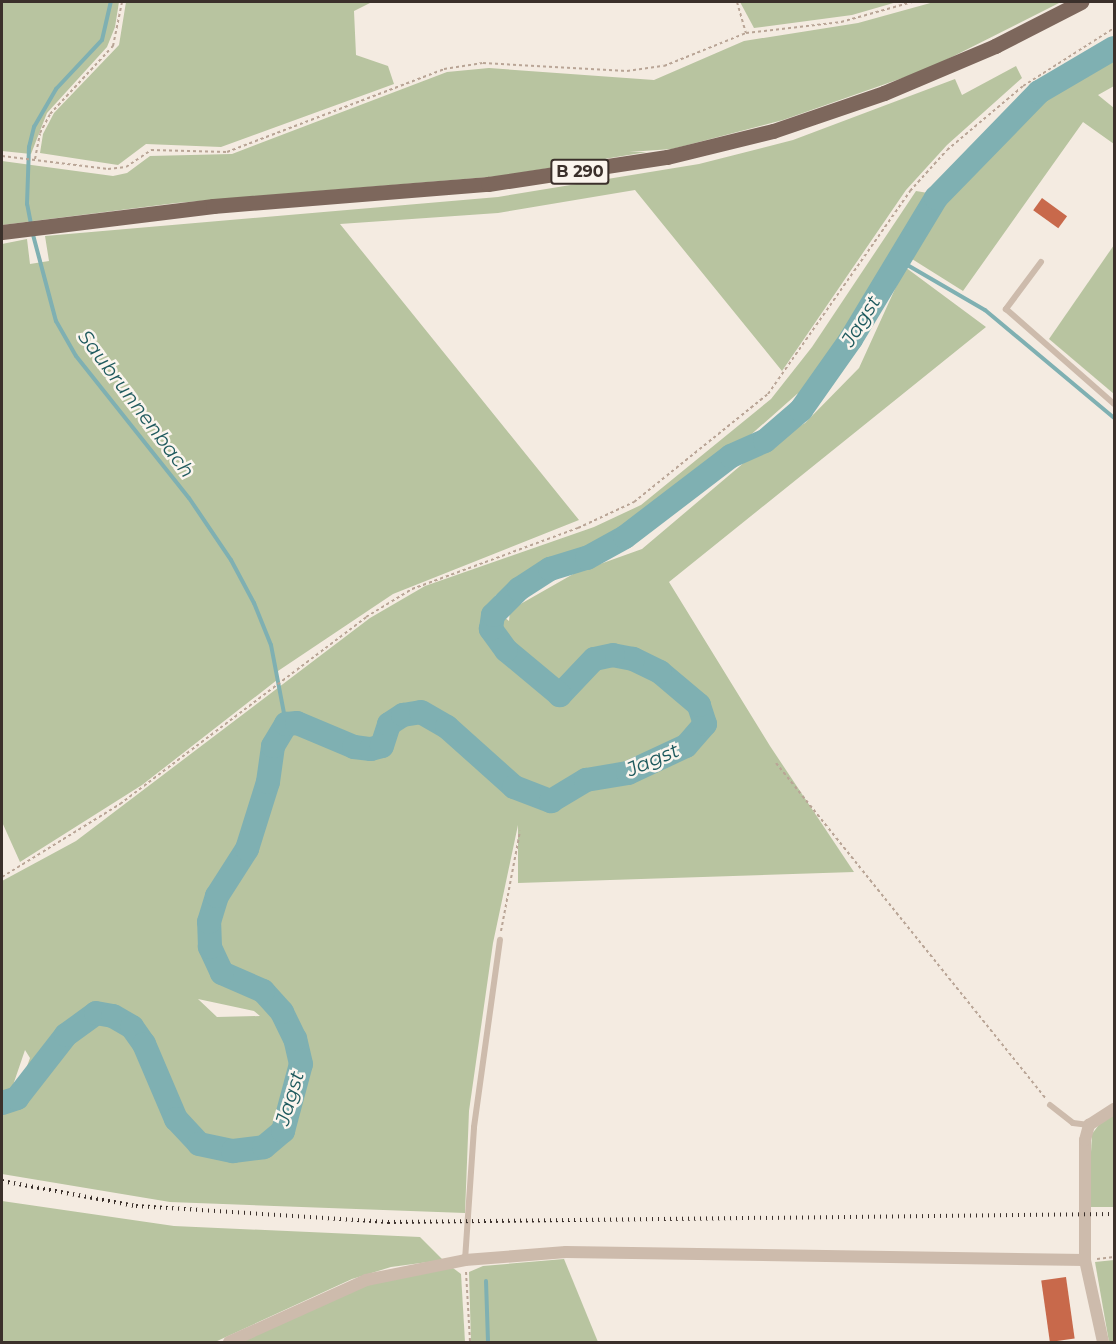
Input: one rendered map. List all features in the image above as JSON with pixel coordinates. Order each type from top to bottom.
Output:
[{"type":"main road","name":"B 290","points":[[6,231],[213,206],[488,184],[667,157],[773,131],[884,93],[995,46],[1081,2]]},
{"type":"street","points":[[1103,1342],[1085,1260],[1084,1171],[1089,1125],[1114,1109]]},
{"type":"street","points":[[229,1342],[366,1280],[465,1260],[566,1252],[1085,1260]]},
{"type":"lane","points":[[1041,262],[1006,309],[1114,404]]},
{"type":"lane","points":[[465,1260],[474,1127],[500,940]]},
{"type":"lane","points":[[1050,1105],[1073,1123],[1089,1125]]},
{"type":"path","points":[[35,160],[40,133],[50,114],[113,46],[122,2]]},
{"type":"path","points":[[737,2],[746,33]]},
{"type":"path","points":[[2,156],[108,169],[126,167],[151,150],[227,152],[444,69],[483,63],[627,71],[664,66],[746,33],[841,22],[912,2]]},
{"type":"path","points":[[2,877],[120,804],[366,617],[412,589],[578,528],[643,494],[768,394],[910,191],[947,150],[1023,86],[1114,28]]},
{"type":"path","points":[[776,763],[1050,1105]]},
{"type":"path","points":[[500,940],[520,831]]},
{"type":"path","points":[[1085,1260],[1114,1257]]},
{"type":"path","points":[[465,1260],[470,1342]]},
{"type":"green space","points":[[2,2],[119,2],[115,27],[107,47],[47,113],[31,154],[2,151]]},
{"type":"green space","points":[[126,2],[372,2],[354,11],[356,55],[388,66],[394,84],[221,147],[146,144],[118,165],[40,153],[43,134],[54,113],[119,45]]},
{"type":"green space","points":[[740,2],[897,2],[852,15],[754,28]]},
{"type":"green space","points":[[934,2],[1061,2],[928,69],[783,120],[672,149],[629,152],[647,152],[500,176],[176,203],[2,225],[2,161],[113,176],[127,173],[150,156],[232,154],[447,72],[489,68],[654,80],[744,41],[858,23]]},
{"type":"green space","points":[[1114,58],[1114,86],[1098,95],[1114,108],[1114,144],[1083,122],[963,291],[904,254],[940,200],[1032,110],[1076,77]]},
{"type":"green space","points":[[1016,66],[1022,78],[947,145],[906,190],[782,371],[635,190],[498,213],[340,224],[579,520],[393,594],[275,673],[277,680],[142,785],[20,862],[2,822],[2,244],[27,239],[30,264],[49,261],[45,236],[498,197],[699,164],[793,140],[955,79],[962,95]]},
{"type":"green space","points":[[916,191],[928,193],[812,388],[797,394],[746,439],[619,533],[522,576],[495,596],[493,608],[509,621],[510,610],[575,573],[642,549],[759,450],[805,423],[859,368],[905,267],[986,327],[669,582],[770,746],[854,872],[518,883],[518,825],[493,943],[469,1111],[465,1213],[170,1202],[2,1174],[2,1099],[14,1102],[30,1058],[25,1050],[10,1094],[2,1096],[2,881],[76,841],[370,618],[425,586],[594,527],[641,505],[771,399],[812,347]],"holes":[[[198,999],[254,1011],[260,1016],[217,1017]]]},
{"type":"green space","points":[[1114,245],[1114,394],[1049,339]]},
{"type":"green space","points":[[1114,1111],[1114,1207],[1088,1207],[1092,1134],[1107,1114]]},
{"type":"green space","points":[[2,1201],[174,1226],[420,1237],[443,1260],[391,1267],[352,1279],[215,1342],[2,1342]]},
{"type":"green space","points":[[564,1259],[598,1342],[471,1342],[469,1272],[483,1266]]},
{"type":"green space","points":[[1114,1260],[1114,1342],[1109,1342],[1095,1262]]},
{"type":"green space","points":[[453,1268],[461,1274],[465,1342],[239,1342],[351,1290],[404,1274]]},
{"type":"building","points":[[1042,198],[1067,216],[1058,228],[1033,210]]},
{"type":"building","points":[[1066,1277],[1075,1338],[1050,1342],[1041,1280]]},
{"type":"waterway","name":"Saubrunnenbach","points":[[31,224],[27,204],[29,147],[34,127],[56,89],[102,40],[111,2]]},
{"type":"waterway","name":"Jagst","points":[[2,1103],[17,1098],[66,1035],[96,1013],[113,1016],[132,1027],[144,1044],[176,1119],[199,1144],[233,1151],[264,1147],[283,1131],[301,1064],[295,1039],[282,1012],[263,991],[222,973],[210,947],[209,922],[217,896],[247,849],[268,782],[273,746],[286,724],[297,723],[354,747],[371,749],[382,746],[389,724],[403,715],[421,712],[447,727],[514,787],[551,801],[586,780],[628,773],[686,746],[705,724],[699,705],[660,672],[633,659],[613,655],[594,659],[560,695],[506,650],[491,629],[493,615],[519,589],[550,569],[587,558],[625,537],[731,456],[765,441],[801,410],[851,339],[936,198],[1039,92],[1114,48]]},
{"type":"waterway","name":"Saubrunnenbach","points":[[32,231],[56,321],[76,356],[189,498],[231,560],[254,603],[271,645],[286,724]]},
{"type":"waterway","points":[[897,259],[985,310],[1114,418]]},
{"type":"waterway","points":[[486,1281],[488,1342]]},
{"type":"railway","points":[[2,1181],[136,1206],[388,1222],[1114,1214]]}]
